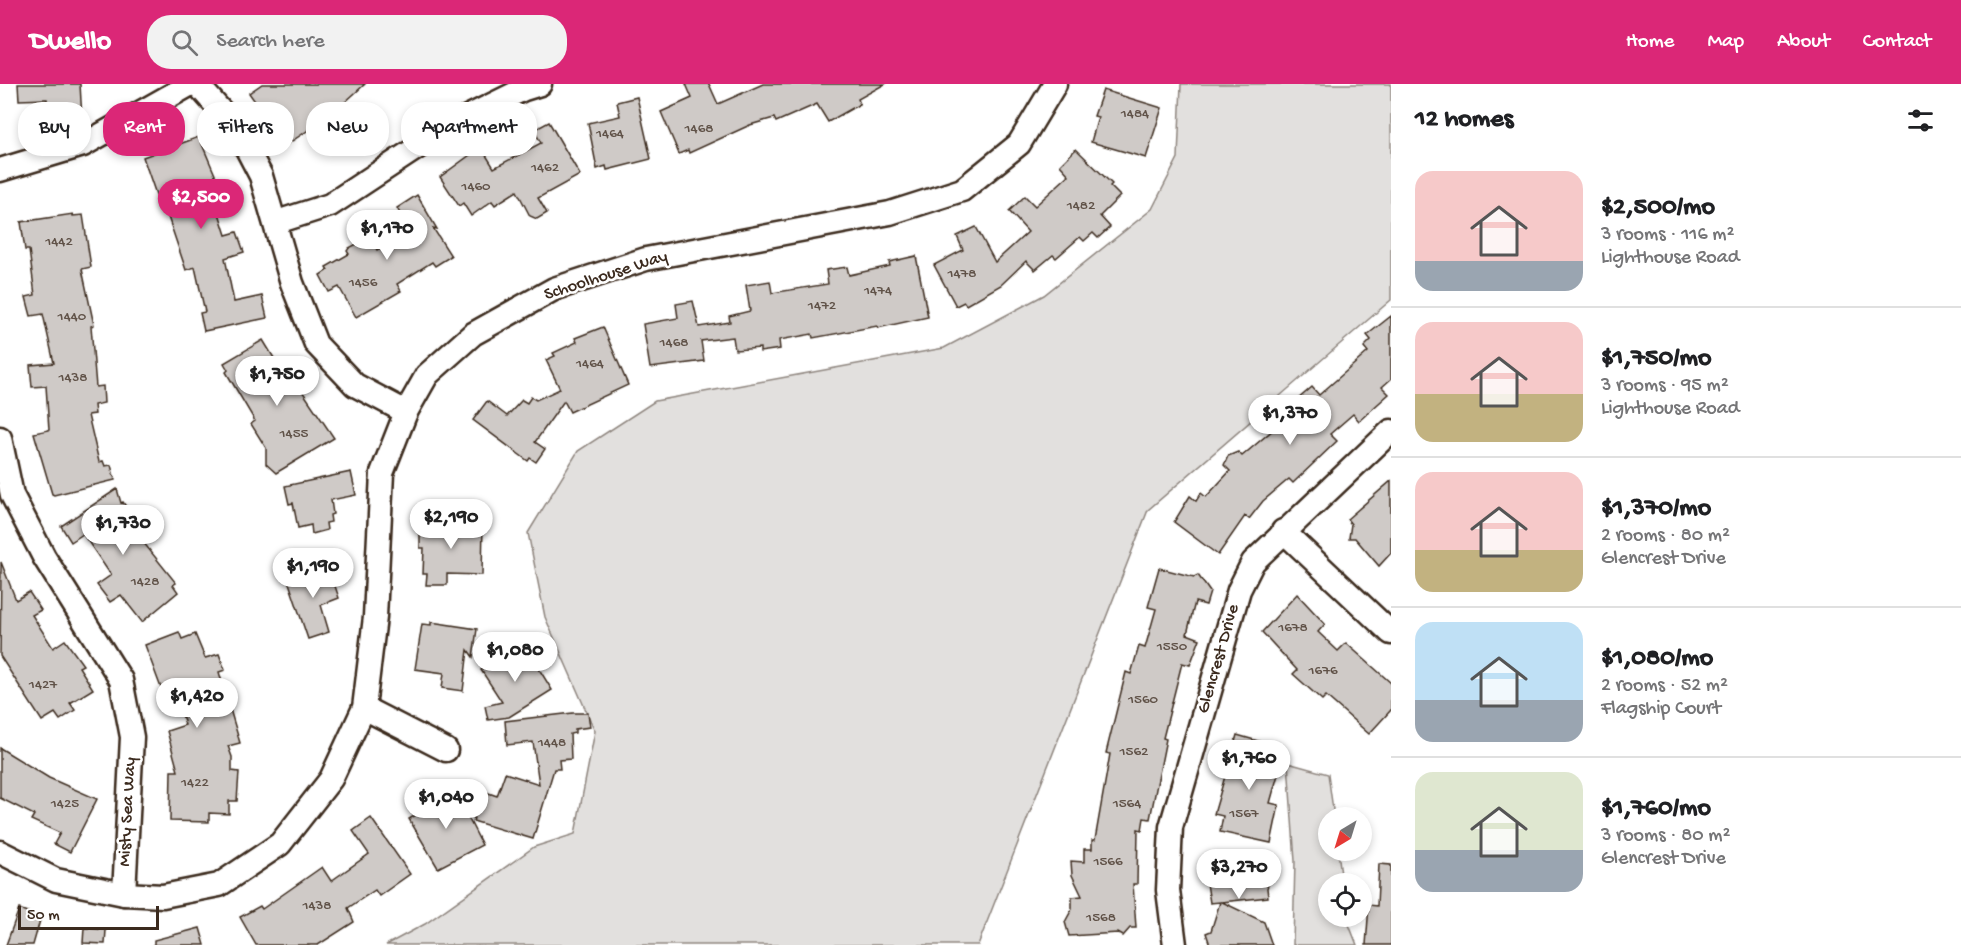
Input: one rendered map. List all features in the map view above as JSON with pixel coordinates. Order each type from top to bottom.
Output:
[{"type":"street","points":[[0,170],[83,145],[191,84]]},
{"type":"street","points":[[197,84],[236,128],[261,176],[277,222],[292,283],[316,344],[355,386],[406,412]]},
{"type":"street","points":[[277,222],[330,205],[453,124],[524,88],[540,84]]},
{"type":"street","name":"Schoolhouse Way","points":[[0,852],[56,879],[124,894],[163,896],[219,885],[280,844],[331,779],[364,708],[375,617],[382,473],[406,412],[427,375],[473,334],[554,289],[646,259],[890,213],[962,190],[1018,144],[1055,84]]},
{"type":"street","name":"Glencrest Drive","points":[[1174,945],[1168,890],[1171,827],[1239,591],[1253,562],[1282,531],[1391,431]]},
{"type":"street","name":"Misty Sea Way","points":[[0,438],[12,495],[44,557],[122,680],[132,737],[124,894]]},
{"type":"street","points":[[1282,531],[1391,633]]},
{"type":"street","points":[[364,708],[446,750]]},
{"type":"shaded area","points":[[1181,84],[1391,84],[1391,300],[1148,510],[978,945],[386,945],[425,924],[534,847],[575,834],[595,731],[545,617],[528,533],[578,451],[655,401],[944,348],[1044,295],[1152,209],[1178,158]]},
{"type":"shaded area","points":[[1288,763],[1328,774],[1333,807],[1318,807],[1318,861],[1339,861],[1341,873],[1318,873],[1318,927],[1350,927],[1357,945],[1293,945],[1295,861]]},
{"type":"building","points":[[18,84],[80,84],[81,102],[47,102],[47,99],[19,100]]},
{"type":"building","points":[[262,84],[365,84],[345,102],[306,102],[306,132],[294,140],[294,102],[255,102],[249,93]]},
{"type":"building","points":[[686,84],[709,84],[718,104],[763,84],[885,84],[858,99],[860,104],[828,122],[817,104],[776,122],[774,118],[750,125],[689,153],[688,150],[679,154],[661,112],[692,98]]},
{"type":"building","points":[[1103,90],[1162,108],[1146,158],[1091,142],[1098,117],[1094,116]]},
{"type":"building","points":[[637,97],[651,159],[607,170],[606,166],[597,169],[588,123],[620,116],[617,102]]},
{"type":"building","points":[[549,122],[580,175],[538,198],[547,213],[537,219],[530,216],[517,191],[495,205],[492,201],[471,216],[463,203],[459,206],[440,177],[469,156],[487,156],[494,168],[517,156],[537,156],[537,145],[541,143],[537,136],[537,128]]},
{"type":"building","points":[[197,138],[197,156],[207,156],[221,189],[212,191],[226,235],[237,232],[244,252],[225,258],[234,302],[262,296],[267,318],[204,331],[200,313],[205,312],[195,267],[186,270],[164,205],[160,206],[143,157],[185,156],[185,142]]},
{"type":"building","points":[[1076,149],[1112,184],[1110,186],[1120,196],[1100,216],[1110,227],[1098,238],[1093,233],[1084,241],[1080,237],[1056,258],[1053,255],[1035,270],[1026,261],[1001,285],[966,305],[964,302],[956,306],[934,265],[963,250],[957,236],[976,227],[995,262],[1028,232],[1009,211],[1025,196],[1035,206],[1069,175],[1060,165]]},
{"type":"building","points":[[417,195],[437,229],[433,228],[451,256],[435,266],[432,262],[397,284],[401,291],[356,317],[339,287],[329,292],[320,275],[328,270],[326,267],[349,254],[347,251],[349,248],[370,237],[377,250],[409,230],[397,208]]},
{"type":"building","points":[[73,214],[73,216],[83,215],[91,267],[82,269],[94,325],[91,326],[96,387],[103,386],[104,403],[94,405],[95,414],[88,415],[99,462],[103,461],[105,466],[111,465],[115,480],[54,495],[34,433],[49,430],[46,386],[32,387],[30,365],[54,363],[43,314],[31,316],[26,297],[35,295],[29,250],[25,250],[21,222]]},
{"type":"building","points":[[916,256],[928,317],[878,328],[877,326],[813,338],[812,334],[779,340],[780,349],[760,352],[760,348],[735,350],[733,337],[701,341],[704,361],[650,368],[643,324],[678,318],[676,304],[693,301],[699,327],[730,322],[729,316],[750,311],[746,285],[770,281],[772,293],[828,284],[826,270],[847,267],[849,275],[890,266],[889,262]]},
{"type":"building","points":[[1391,316],[1391,379],[1382,387],[1389,394],[1359,421],[1353,414],[1330,434],[1337,441],[1293,483],[1289,479],[1263,501],[1249,519],[1245,516],[1218,555],[1174,522],[1190,496],[1196,501],[1201,493],[1206,497],[1230,471],[1224,465],[1228,456],[1238,452],[1242,456],[1287,418],[1282,413],[1312,387],[1319,395],[1368,352],[1364,347],[1371,340],[1367,335]]},
{"type":"building","points":[[603,327],[628,385],[570,412],[564,401],[535,442],[545,449],[536,462],[530,458],[528,461],[473,420],[487,401],[507,416],[522,400],[527,403],[531,397],[536,400],[560,389],[546,360],[555,356],[553,353],[577,342],[575,338]]},
{"type":"building","points":[[263,340],[280,368],[291,362],[301,379],[296,382],[334,438],[276,473],[266,464],[266,448],[251,424],[255,421],[226,372],[228,370],[224,363]]},
{"type":"building","points":[[351,472],[356,495],[331,500],[333,514],[330,515],[331,522],[326,523],[327,530],[312,534],[311,525],[298,528],[293,503],[289,504],[285,486]]},
{"type":"building","points":[[1391,481],[1391,553],[1379,566],[1355,538],[1349,538],[1351,524],[1347,519]]},
{"type":"building","points":[[117,489],[121,503],[123,502],[143,534],[139,537],[176,583],[173,585],[178,592],[142,622],[121,595],[110,602],[97,585],[111,575],[83,534],[71,542],[61,526]]},
{"type":"building","points":[[420,521],[483,523],[482,575],[447,574],[447,585],[426,585],[427,574],[423,574],[424,548],[420,548]]},
{"type":"building","points":[[1,562],[16,600],[29,592],[41,610],[32,615],[53,648],[65,640],[83,665],[79,667],[93,689],[70,703],[75,710],[60,720],[55,713],[42,721],[0,656]]},
{"type":"building","points":[[329,568],[339,598],[321,605],[329,632],[308,639],[287,577],[305,571],[307,575]]},
{"type":"building","points":[[1159,568],[1194,577],[1198,575],[1210,592],[1206,605],[1195,602],[1187,634],[1200,639],[1190,665],[1182,663],[1163,738],[1166,739],[1150,819],[1144,818],[1142,830],[1138,829],[1137,884],[1133,884],[1136,928],[1130,928],[1123,936],[1118,933],[1069,936],[1065,922],[1072,909],[1072,897],[1082,896],[1072,875],[1071,861],[1084,862],[1084,849],[1092,849],[1092,840],[1095,840],[1110,754],[1106,753],[1126,672],[1131,674],[1139,646],[1145,648],[1156,609],[1148,607]]},
{"type":"building","points":[[1297,594],[1325,624],[1318,632],[1338,651],[1346,643],[1391,683],[1391,710],[1369,734],[1326,696],[1322,700],[1293,674],[1297,670],[1262,632]]},
{"type":"building","points":[[431,622],[477,629],[473,657],[468,650],[463,691],[442,688],[444,673],[415,669],[422,624],[431,625]]},
{"type":"building","points":[[179,632],[182,639],[195,634],[205,658],[219,654],[225,670],[219,672],[240,743],[228,746],[232,757],[232,771],[239,772],[237,801],[229,801],[229,814],[209,813],[209,822],[170,821],[171,771],[178,771],[167,731],[185,725],[175,690],[165,694],[161,688],[145,645]]},
{"type":"building","points":[[520,645],[525,652],[528,651],[552,690],[509,717],[488,720],[485,706],[502,702],[481,670]]},
{"type":"building","points":[[588,713],[590,727],[575,729],[575,733],[570,734],[571,759],[559,760],[560,769],[554,769],[533,839],[473,821],[483,791],[497,796],[505,773],[539,784],[533,742],[507,745],[505,721]]},
{"type":"building","points":[[1237,735],[1279,747],[1273,769],[1279,771],[1270,803],[1279,805],[1271,843],[1220,832],[1223,816],[1214,814]]},
{"type":"building","points":[[0,748],[49,778],[97,799],[70,852],[54,844],[60,833],[31,820],[34,815],[0,798]]},
{"type":"building","points":[[454,790],[482,845],[438,868],[409,819],[431,806],[429,802]]},
{"type":"building","points":[[371,818],[410,874],[379,896],[375,890],[348,908],[354,922],[318,945],[256,945],[240,917],[260,906],[262,909],[322,867],[331,881],[369,854],[353,831]]},
{"type":"building","points":[[1271,856],[1275,866],[1267,888],[1268,897],[1222,902],[1264,922],[1272,945],[1210,945],[1206,933],[1211,931],[1220,902],[1210,903],[1207,883],[1212,882],[1210,862]]},
{"type":"building","points":[[1379,864],[1391,865],[1391,945],[1366,945],[1367,927],[1372,927],[1372,905],[1377,906]]},
{"type":"building","points":[[19,909],[41,917],[33,945],[6,945]]},
{"type":"building","points":[[84,928],[106,930],[105,944],[83,943]]},
{"type":"building","points":[[200,928],[205,945],[154,945],[154,940]]}]
